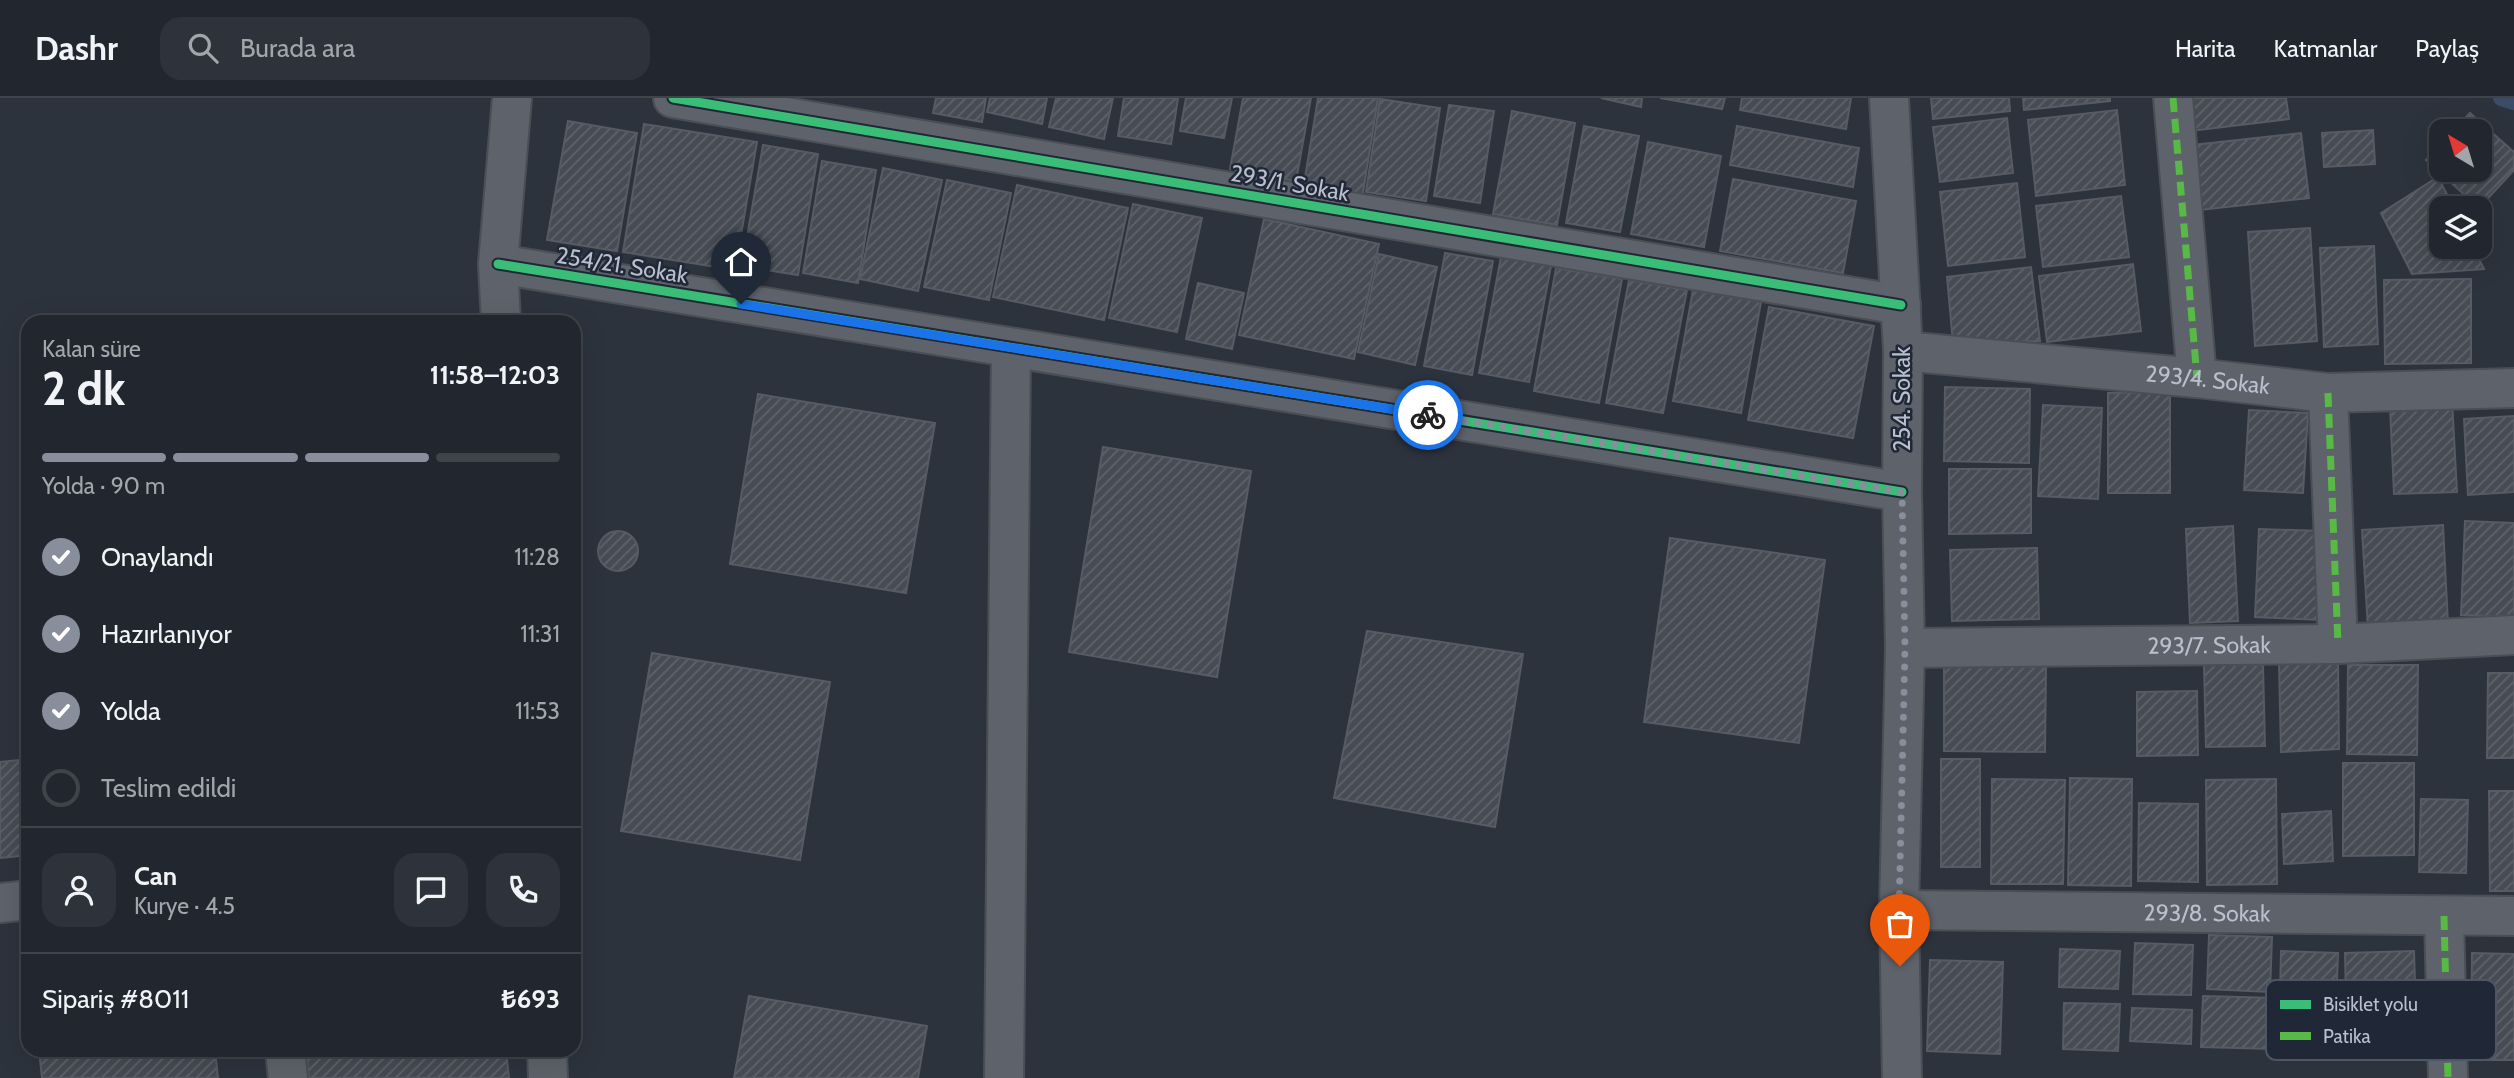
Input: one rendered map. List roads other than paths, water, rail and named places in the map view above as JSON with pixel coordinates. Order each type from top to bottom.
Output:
[{"type":"street","points":[[501,315],[498,264],[512,98]]},
{"type":"street","name":"293/1. Sokak","points":[[673,98],[1901,305]]},
{"type":"street","name":"254. Sokak","points":[[1889,98],[1903,351],[1905,648],[1899,910],[1902,1078]]},
{"type":"street","points":[[2173,98],[2197,378]]},
{"type":"street","name":"254/21. Sokak","points":[[498,264],[1902,492]]},
{"type":"street","points":[[1004,1078],[1011,348]]},
{"type":"street","name":"293/4. Sokak","points":[[1903,351],[2328,393],[2514,388]]},
{"type":"street","points":[[2328,393],[2338,644]]},
{"type":"street","name":"293/7. Sokak","points":[[1905,648],[2338,644],[2514,635]]},
{"type":"street","points":[[0,903],[21,901]]},
{"type":"street","name":"293/8. Sokak","points":[[1899,910],[2514,916]]},
{"type":"street","points":[[2444,916],[2446,980]]},
{"type":"street","points":[[286,1057],[288,1078]]},
{"type":"street","points":[[547,1057],[548,1078]]},
{"type":"street","points":[[2448,1060],[2448,1078]]},
{"type":"waterway","points":[[2501,98],[2514,102]]}]
